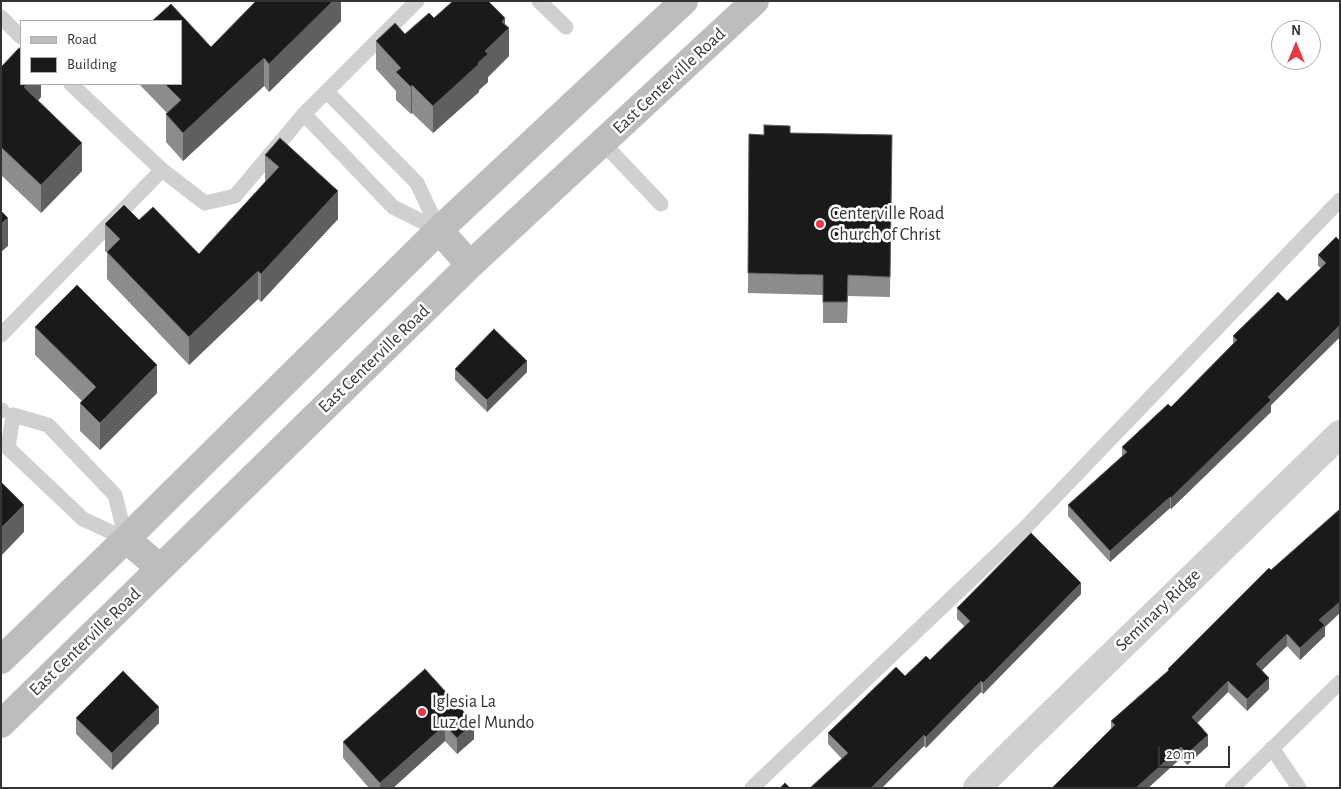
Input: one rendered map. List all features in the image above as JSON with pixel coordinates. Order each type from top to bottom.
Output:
[{"type":"main road","points":[[2,659],[439,230],[684,1]]},
{"type":"main road","name":"East Centerville Road","points":[[1,724],[470,265],[755,1]]},
{"type":"main road","points":[[439,230],[470,265]]},
{"type":"main road","points":[[126,539],[160,568]]},
{"type":"street","name":"Seminary Ridge","points":[[976,788],[1340,434]]},
{"type":"lane","points":[[72,85],[162,170],[205,203],[235,196],[304,114],[417,1]]},
{"type":"lane","points":[[539,1],[566,27]]},
{"type":"lane","points":[[3,23],[20,36]]},
{"type":"lane","points":[[327,92],[417,183],[439,230]]},
{"type":"lane","points":[[304,114],[393,207],[439,230]]},
{"type":"lane","points":[[602,142],[661,204]]},
{"type":"lane","points":[[1,335],[162,170]]},
{"type":"lane","points":[[752,788],[1024,529],[1340,200]]},
{"type":"lane","points":[[4,411],[48,425],[115,495],[126,539],[83,519],[8,448],[4,411]]},
{"type":"lane","points":[[1232,788],[1340,682]]},
{"type":"lane","points":[[1272,748],[1299,788]]},
{"type":"building","points":[[256,1],[333,1],[269,64],[264,58],[183,133],[166,114],[181,100],[166,85],[182,85],[182,20],[153,20],[171,4],[211,47]]},
{"type":"building","points":[[453,1],[488,1],[505,18],[502,22],[509,28],[485,51],[488,54],[479,64],[433,106],[396,72],[401,68],[376,41],[395,23],[405,34],[429,13],[434,18]]},
{"type":"building","points":[[19,48],[20,85],[26,85],[24,87],[82,143],[41,185],[1,147],[1,67]]},
{"type":"building","name":"Centerville Road Church of Christ","points":[[764,125],[790,126],[790,133],[892,135],[890,277],[848,275],[847,302],[823,302],[823,275],[748,273],[749,134],[764,135]]},
{"type":"building","points":[[280,138],[338,191],[261,274],[258,271],[189,337],[107,252],[120,239],[105,224],[124,205],[139,220],[153,207],[199,254],[279,167],[265,155]]},
{"type":"building","points":[[1,211],[8,218],[1,224]]},
{"type":"building","points":[[1336,237],[1340,241],[1340,327],[1268,397],[1271,400],[1171,498],[1110,551],[1068,505],[1127,452],[1122,447],[1168,404],[1171,407],[1237,340],[1233,336],[1278,292],[1287,301],[1326,263],[1318,255]]},
{"type":"building","points":[[77,285],[157,365],[100,423],[80,403],[96,387],[35,327]]},
{"type":"building","points":[[494,329],[527,361],[487,400],[455,369]]},
{"type":"building","points":[[1,482],[24,505],[1,528]]},
{"type":"building","points":[[1340,509],[1340,602],[1319,620],[1325,625],[1300,648],[1287,634],[1256,664],[1269,678],[1247,699],[1228,681],[1192,717],[1208,735],[1187,754],[1181,747],[1136,788],[1052,788],[1115,725],[1111,721],[1169,670],[1269,568],[1271,570]]},
{"type":"building","points":[[1031,533],[1081,583],[983,683],[981,681],[926,737],[924,735],[871,788],[810,788],[848,753],[828,733],[896,667],[905,676],[926,656],[930,660],[970,621],[957,608]]},
{"type":"building","name":"Iglesia La Luz del Mundo","points":[[425,669],[474,723],[457,738],[445,725],[380,783],[343,742]]},
{"type":"building","points":[[123,671],[159,707],[112,753],[76,718]]},
{"type":"building","points":[[785,783],[790,788],[780,788]]},
{"type":"place","name":"Centerville Road Church of Christ","points":[[820,224]]},
{"type":"place","name":"Iglesia La Luz del Mundo","points":[[422,712]]}]
